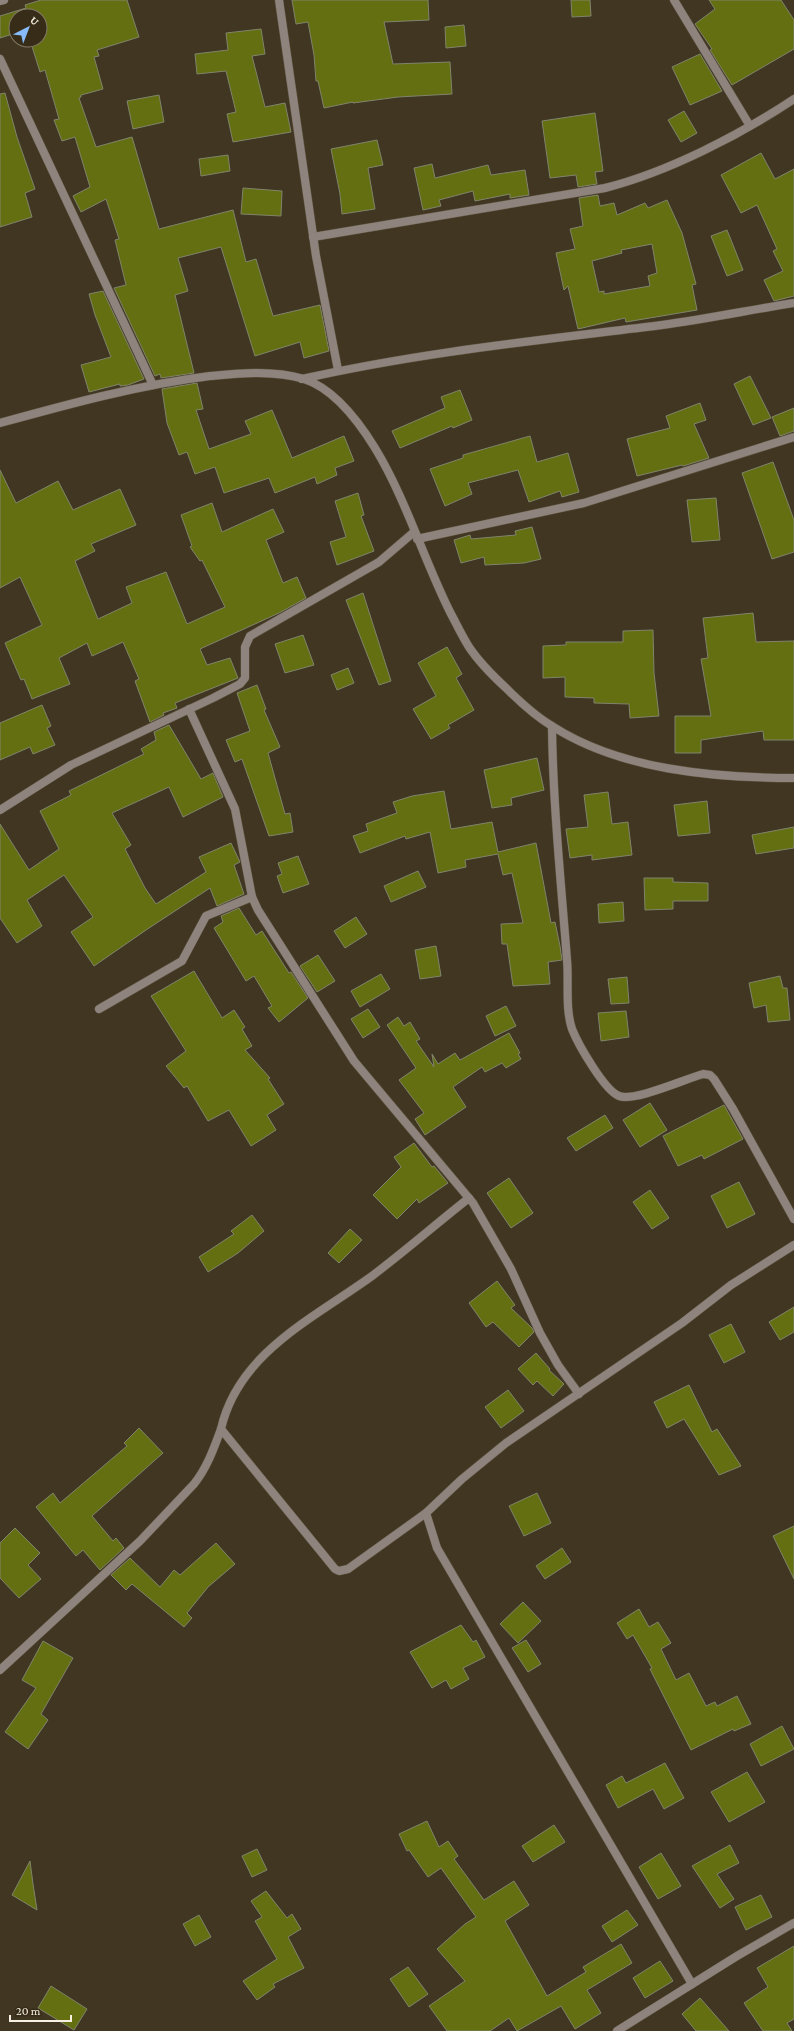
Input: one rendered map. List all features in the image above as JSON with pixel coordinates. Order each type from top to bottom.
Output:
[{"type":"street","points":[[0,2],[4,0]]},
{"type":"street","points":[[279,0],[313,237],[338,370]]},
{"type":"street","points":[[674,0],[750,126]]},
{"type":"street","points":[[0,59],[153,385]]},
{"type":"street","points":[[313,237],[631,181],[686,159],[750,126],[794,99]]},
{"type":"street","points":[[302,379],[338,370],[501,343],[663,324],[794,303]]},
{"type":"street","points":[[0,423],[78,402],[167,381],[249,372],[271,373],[302,379],[324,389],[346,409],[366,432],[388,469],[449,610],[469,647],[500,683],[521,703],[552,727],[592,747],[626,759],[660,767],[752,778],[794,778]]},
{"type":"street","points":[[0,810],[71,764],[240,684],[245,678],[245,647],[250,636],[379,562],[416,536],[584,503],[794,437]]},
{"type":"street","points":[[189,709],[235,809],[252,897],[268,928],[354,1061],[469,1198],[482,1216],[511,1269],[540,1333],[554,1359],[579,1394]]},
{"type":"street","points":[[552,727],[553,792],[568,969],[569,1015],[572,1029],[604,1082],[618,1095],[632,1097],[703,1074],[710,1075],[733,1109],[794,1219]]},
{"type":"street","points":[[99,1009],[182,961],[206,916],[252,897]]},
{"type":"street","points":[[0,1670],[140,1541],[200,1477],[210,1457],[223,1417],[238,1386],[258,1360],[287,1335],[372,1275],[469,1198]]},
{"type":"street","points":[[220,1429],[335,1569],[339,1571],[348,1569],[426,1513],[462,1479],[506,1443],[682,1323],[731,1285],[794,1245]]},
{"type":"street","points":[[426,1513],[437,1548],[692,1984]]},
{"type":"street","points":[[617,2031],[794,1923]]},
{"type":"building","points":[[41,0],[127,0],[139,37],[97,50],[99,56],[94,57],[103,89],[81,95],[79,98],[96,147],[132,137],[159,229],[233,210],[246,262],[256,259],[273,316],[320,305],[329,351],[304,358],[300,342],[255,356],[221,247],[178,258],[188,291],[175,295],[194,373],[161,378],[160,374],[155,376],[114,288],[126,285],[115,240],[119,239],[106,199],[81,212],[73,196],[90,187],[75,137],[62,141],[54,120],[59,119],[45,70],[40,72],[32,48],[48,48],[48,8],[26,8],[25,5]]},
{"type":"building","points":[[292,0],[428,0],[429,20],[384,22],[393,64],[450,62],[452,94],[398,97],[353,102],[324,108],[318,81],[316,81],[314,55],[308,22],[296,24]]},
{"type":"building","points":[[571,0],[590,0],[591,16],[572,17]]},
{"type":"building","points":[[709,0],[781,0],[794,20],[794,49],[732,85],[710,50],[712,49],[695,24],[715,9]]},
{"type":"building","points":[[8,14],[8,36],[0,38],[0,16]]},
{"type":"building","points":[[464,25],[466,46],[446,48],[445,27]]},
{"type":"building","points":[[261,29],[265,54],[252,56],[265,107],[285,103],[291,132],[233,142],[227,114],[236,112],[226,71],[197,74],[195,54],[228,50],[226,33]]},
{"type":"building","points":[[700,54],[722,91],[690,105],[672,67]]},
{"type":"building","points":[[5,93],[17,137],[35,189],[25,193],[32,217],[0,227],[0,94]]},
{"type":"building","points":[[159,95],[164,122],[133,129],[127,101]]},
{"type":"building","points":[[684,111],[697,133],[681,142],[668,120]]},
{"type":"building","points":[[595,113],[603,171],[595,172],[597,184],[578,187],[576,175],[550,178],[542,121]]},
{"type":"building","points":[[377,140],[383,165],[368,168],[375,209],[342,214],[340,194],[331,149]]},
{"type":"building","points":[[761,153],[775,179],[794,169],[794,296],[774,301],[764,280],[783,271],[773,251],[777,249],[757,205],[741,213],[721,175]]},
{"type":"building","points":[[228,155],[230,171],[201,176],[199,159]]},
{"type":"building","points":[[432,164],[435,178],[488,165],[491,175],[525,170],[529,195],[510,198],[510,194],[475,201],[473,191],[439,200],[441,206],[423,210],[414,168]]},
{"type":"building","points":[[243,188],[282,191],[281,216],[241,214]]},
{"type":"building","points":[[598,195],[600,206],[614,203],[617,215],[645,203],[648,208],[667,200],[682,233],[696,284],[692,285],[697,310],[626,322],[625,318],[578,329],[568,286],[564,290],[556,253],[575,249],[570,229],[583,226],[579,198]],"holes":[[[652,244],[657,273],[648,276],[650,286],[604,294],[604,291],[599,292],[592,261],[622,253],[621,250]]]},
{"type":"building","points":[[727,230],[743,270],[727,276],[711,236]]},
{"type":"building","points":[[103,291],[144,379],[128,385],[120,386],[120,384],[89,392],[81,365],[111,357],[95,315],[89,294]]},
{"type":"building","points":[[750,376],[771,418],[753,425],[734,384]]},
{"type":"building","points":[[197,383],[203,409],[196,410],[209,449],[251,434],[245,421],[272,410],[292,458],[344,436],[354,461],[335,468],[337,475],[317,484],[315,477],[275,493],[269,478],[224,493],[215,467],[195,474],[187,452],[179,455],[167,423],[162,389]]},
{"type":"building","points":[[460,390],[472,420],[453,428],[452,426],[400,448],[392,431],[445,408],[441,397]]},
{"type":"building","points":[[700,403],[706,420],[694,424],[709,458],[683,466],[637,476],[627,439],[670,428],[666,416]]},
{"type":"building","points":[[794,408],[794,431],[780,436],[772,417]]},
{"type":"building","points":[[530,436],[537,462],[568,453],[579,492],[562,497],[560,491],[529,502],[518,470],[468,483],[472,494],[445,506],[430,469],[463,458],[463,455]]},
{"type":"building","points":[[773,462],[794,520],[794,552],[772,559],[742,473]]},
{"type":"building","points":[[0,470],[16,503],[58,481],[73,510],[120,489],[136,525],[91,544],[95,551],[75,561],[98,619],[132,603],[126,587],[166,572],[187,624],[225,607],[202,560],[200,561],[190,547],[192,546],[181,515],[212,503],[222,532],[273,509],[284,532],[266,540],[283,583],[297,577],[306,598],[279,613],[200,649],[207,665],[230,658],[238,678],[175,703],[177,708],[163,713],[164,715],[150,722],[135,681],[139,679],[123,642],[92,656],[87,643],[59,658],[70,684],[32,699],[24,679],[21,680],[5,643],[42,625],[20,577],[0,588]]},
{"type":"building","points":[[358,493],[364,515],[361,516],[374,551],[337,565],[330,542],[346,537],[335,501]]},
{"type":"building","points":[[716,498],[720,540],[692,542],[687,500]]},
{"type":"building","points":[[532,527],[541,559],[524,563],[485,565],[484,557],[461,563],[454,540],[470,535],[471,539],[516,535],[515,531]]},
{"type":"building","points":[[363,593],[391,681],[379,685],[346,600]]},
{"type":"building","points":[[753,613],[756,642],[794,641],[794,740],[764,740],[763,731],[701,740],[701,753],[675,753],[675,716],[711,716],[701,659],[708,658],[703,618]]},
{"type":"building","points":[[653,630],[654,673],[659,716],[630,718],[629,704],[594,703],[594,698],[565,697],[565,677],[543,678],[543,646],[566,645],[566,642],[623,642],[623,631]]},
{"type":"building","points":[[303,635],[314,665],[285,673],[275,644]]},
{"type":"building","points":[[447,647],[462,674],[456,678],[474,710],[448,725],[450,728],[431,739],[413,709],[436,696],[418,663]]},
{"type":"building","points":[[348,668],[354,683],[337,690],[331,675]]},
{"type":"building","points":[[257,685],[266,709],[264,710],[280,747],[268,753],[285,814],[290,813],[293,832],[269,836],[242,759],[235,762],[226,740],[250,731],[237,693]]},
{"type":"building","points":[[42,705],[51,726],[47,728],[55,745],[33,754],[30,747],[0,760],[0,723]]},
{"type":"building","points":[[169,725],[201,779],[213,773],[223,797],[183,817],[169,787],[112,813],[131,845],[125,849],[145,888],[156,904],[206,872],[199,857],[231,843],[240,862],[234,865],[244,894],[217,906],[210,888],[94,966],[71,932],[93,917],[64,875],[27,900],[42,926],[17,943],[0,918],[0,824],[29,870],[59,849],[40,811],[71,795],[69,791],[144,754],[141,749],[156,740],[154,732]]},
{"type":"building","points":[[537,758],[544,790],[511,798],[512,805],[492,808],[484,770]]},
{"type":"building","points":[[444,791],[451,829],[492,822],[498,852],[536,843],[551,923],[555,922],[562,960],[548,962],[550,984],[513,986],[507,944],[502,944],[501,924],[523,923],[512,873],[503,875],[498,854],[465,860],[466,867],[438,873],[430,832],[406,839],[405,836],[360,853],[353,836],[368,831],[366,824],[397,813],[393,802],[412,796]]},
{"type":"building","points":[[608,792],[612,824],[628,822],[632,855],[592,860],[592,855],[570,858],[566,829],[588,827],[584,795]]},
{"type":"building","points":[[707,801],[710,833],[678,836],[674,805]]},
{"type":"building","points":[[794,827],[794,848],[756,854],[752,835]]},
{"type":"building","points":[[298,856],[309,884],[283,893],[277,876],[282,874],[278,863]]},
{"type":"building","points":[[418,871],[426,887],[391,902],[384,886]]},
{"type":"building","points":[[644,878],[673,878],[673,882],[708,883],[708,901],[673,901],[673,909],[645,910]]},
{"type":"building","points":[[623,902],[624,921],[599,923],[598,904]]},
{"type":"building","points":[[239,908],[256,935],[262,931],[289,973],[291,972],[308,998],[279,1022],[268,1008],[272,1006],[254,976],[246,981],[214,928],[223,922],[221,916]]},
{"type":"building","points":[[356,917],[367,934],[345,948],[334,931]]},
{"type":"building","points":[[436,946],[441,976],[420,979],[415,950]]},
{"type":"building","points":[[318,955],[335,981],[317,992],[300,966]]},
{"type":"building","points":[[194,971],[222,1018],[234,1010],[245,1027],[242,1029],[252,1046],[245,1050],[270,1078],[268,1079],[284,1104],[267,1115],[276,1130],[251,1146],[229,1110],[208,1121],[187,1086],[184,1088],[166,1066],[186,1051],[151,996]]},
{"type":"building","points":[[381,974],[390,989],[360,1007],[351,991]]},
{"type":"building","points":[[780,976],[783,988],[787,988],[790,1020],[768,1022],[766,1005],[754,1008],[749,983]]},
{"type":"building","points":[[627,977],[629,1003],[611,1004],[608,979]]},
{"type":"building","points":[[506,1006],[516,1026],[495,1036],[486,1016]]},
{"type":"building","points":[[368,1009],[380,1027],[363,1038],[351,1019]]},
{"type":"building","points":[[626,1011],[629,1037],[601,1041],[598,1013]]},
{"type":"building","points":[[398,1017],[404,1026],[410,1022],[420,1039],[416,1041],[434,1067],[432,1054],[438,1064],[455,1053],[460,1060],[509,1033],[520,1053],[518,1054],[521,1059],[506,1068],[502,1063],[485,1072],[482,1067],[453,1087],[466,1107],[425,1135],[415,1119],[424,1113],[399,1080],[416,1068],[387,1025]]},
{"type":"building","points":[[650,1103],[667,1130],[640,1147],[623,1120]]},
{"type":"building","points":[[724,1105],[743,1139],[704,1159],[702,1155],[678,1166],[663,1136]]},
{"type":"building","points":[[605,1115],[613,1128],[576,1151],[567,1138]]},
{"type":"building","points":[[414,1143],[432,1167],[434,1166],[448,1183],[419,1203],[417,1199],[397,1219],[373,1195],[401,1167],[394,1157]]},
{"type":"building","points":[[509,1178],[533,1213],[511,1228],[487,1193]]},
{"type":"building","points":[[739,1182],[755,1214],[727,1228],[711,1196]]},
{"type":"building","points":[[650,1190],[669,1218],[652,1229],[633,1202]]},
{"type":"building","points":[[252,1215],[264,1231],[238,1253],[208,1272],[199,1257],[234,1234],[231,1231]]},
{"type":"building","points":[[350,1229],[362,1240],[339,1263],[328,1253]]},
{"type":"building","points":[[497,1281],[515,1305],[511,1308],[532,1328],[534,1332],[519,1347],[493,1322],[486,1327],[469,1303]]},
{"type":"building","points":[[794,1307],[794,1332],[780,1340],[769,1322]]},
{"type":"building","points":[[731,1324],[745,1352],[724,1363],[709,1335]]},
{"type":"building","points":[[536,1353],[550,1369],[549,1370],[564,1384],[553,1396],[537,1381],[533,1385],[518,1369]]},
{"type":"building","points":[[689,1385],[712,1432],[717,1429],[741,1466],[719,1475],[684,1419],[667,1428],[654,1402]]},
{"type":"building","points":[[508,1390],[524,1411],[501,1428],[485,1407]]},
{"type":"building","points":[[139,1428],[163,1453],[92,1516],[113,1541],[116,1538],[124,1548],[100,1570],[83,1550],[76,1556],[36,1507],[53,1493],[60,1503],[127,1446],[124,1443]]},
{"type":"building","points":[[537,1493],[551,1523],[524,1536],[509,1506]]},
{"type":"building","points":[[794,1526],[794,1579],[773,1536]]},
{"type":"building","points":[[15,1528],[40,1553],[28,1565],[41,1579],[19,1598],[0,1578],[0,1543]]},
{"type":"building","points":[[216,1543],[235,1564],[208,1587],[187,1613],[192,1618],[184,1627],[132,1584],[126,1590],[111,1575],[130,1558],[160,1587],[174,1570],[180,1575]]},
{"type":"building","points":[[562,1548],[571,1562],[545,1579],[536,1566]]},
{"type":"building","points":[[523,1602],[541,1621],[518,1643],[500,1624]]},
{"type":"building","points":[[639,1609],[649,1627],[658,1622],[671,1643],[661,1649],[676,1680],[689,1673],[706,1706],[715,1702],[717,1706],[737,1696],[751,1724],[734,1731],[733,1729],[691,1750],[650,1669],[652,1668],[633,1635],[627,1639],[617,1623]]},
{"type":"building","points":[[461,1625],[473,1642],[476,1640],[485,1657],[463,1668],[469,1679],[451,1689],[446,1680],[432,1688],[410,1652]]},
{"type":"building","points":[[526,1640],[541,1664],[528,1672],[512,1648]]},
{"type":"building","points":[[43,1641],[73,1658],[41,1714],[48,1720],[28,1749],[5,1732],[36,1688],[22,1680]]},
{"type":"building","points":[[782,1726],[794,1749],[761,1766],[750,1744]]},
{"type":"building","points":[[665,1763],[684,1798],[664,1809],[653,1789],[618,1808],[606,1785],[622,1776],[626,1783]]},
{"type":"building","points":[[747,1772],[765,1802],[729,1822],[711,1792]]},
{"type":"building","points":[[427,1821],[439,1847],[448,1841],[458,1856],[454,1859],[484,1900],[514,1881],[529,1905],[505,1921],[547,1996],[586,1972],[583,1967],[621,1944],[632,1963],[587,1990],[601,2013],[575,2029],[561,2006],[517,2031],[509,2018],[490,2031],[447,2031],[429,2006],[465,1981],[437,1949],[465,1924],[476,1917],[441,1868],[428,1877],[409,1850],[407,1851],[399,1834]]},
{"type":"building","points":[[554,1825],[565,1842],[533,1862],[522,1846]]},
{"type":"building","points":[[730,1845],[739,1863],[717,1874],[734,1899],[720,1908],[692,1866]]},
{"type":"building","points":[[257,1849],[267,1870],[252,1877],[242,1856]]},
{"type":"building","points":[[661,1853],[681,1886],[658,1899],[639,1867]]},
{"type":"building","points":[[30,1861],[33,1884],[37,1910],[12,1895]]},
{"type":"building","points":[[266,1891],[287,1918],[292,1914],[301,1929],[288,1937],[304,1968],[273,1984],[275,1987],[257,2000],[243,1981],[277,1959],[255,1921],[262,1917],[251,1901]]},
{"type":"building","points":[[761,1895],[772,1917],[746,1930],[735,1907]]},
{"type":"building","points":[[627,1910],[638,1925],[612,1942],[602,1926]]},
{"type":"building","points":[[199,1915],[211,1937],[195,1946],[183,1924]]},
{"type":"building","points":[[794,1946],[794,2019],[787,2023],[792,2031],[763,2031],[744,2003],[768,1987],[757,1968]]},
{"type":"building","points":[[660,1961],[673,1981],[645,1998],[633,1978]]},
{"type":"building","points":[[408,1967],[428,1994],[409,2007],[390,1979]]},
{"type":"building","points":[[51,1986],[87,2009],[74,2030],[38,2008]]},
{"type":"building","points":[[700,1998],[729,2031],[696,2031],[682,2014]]}]
